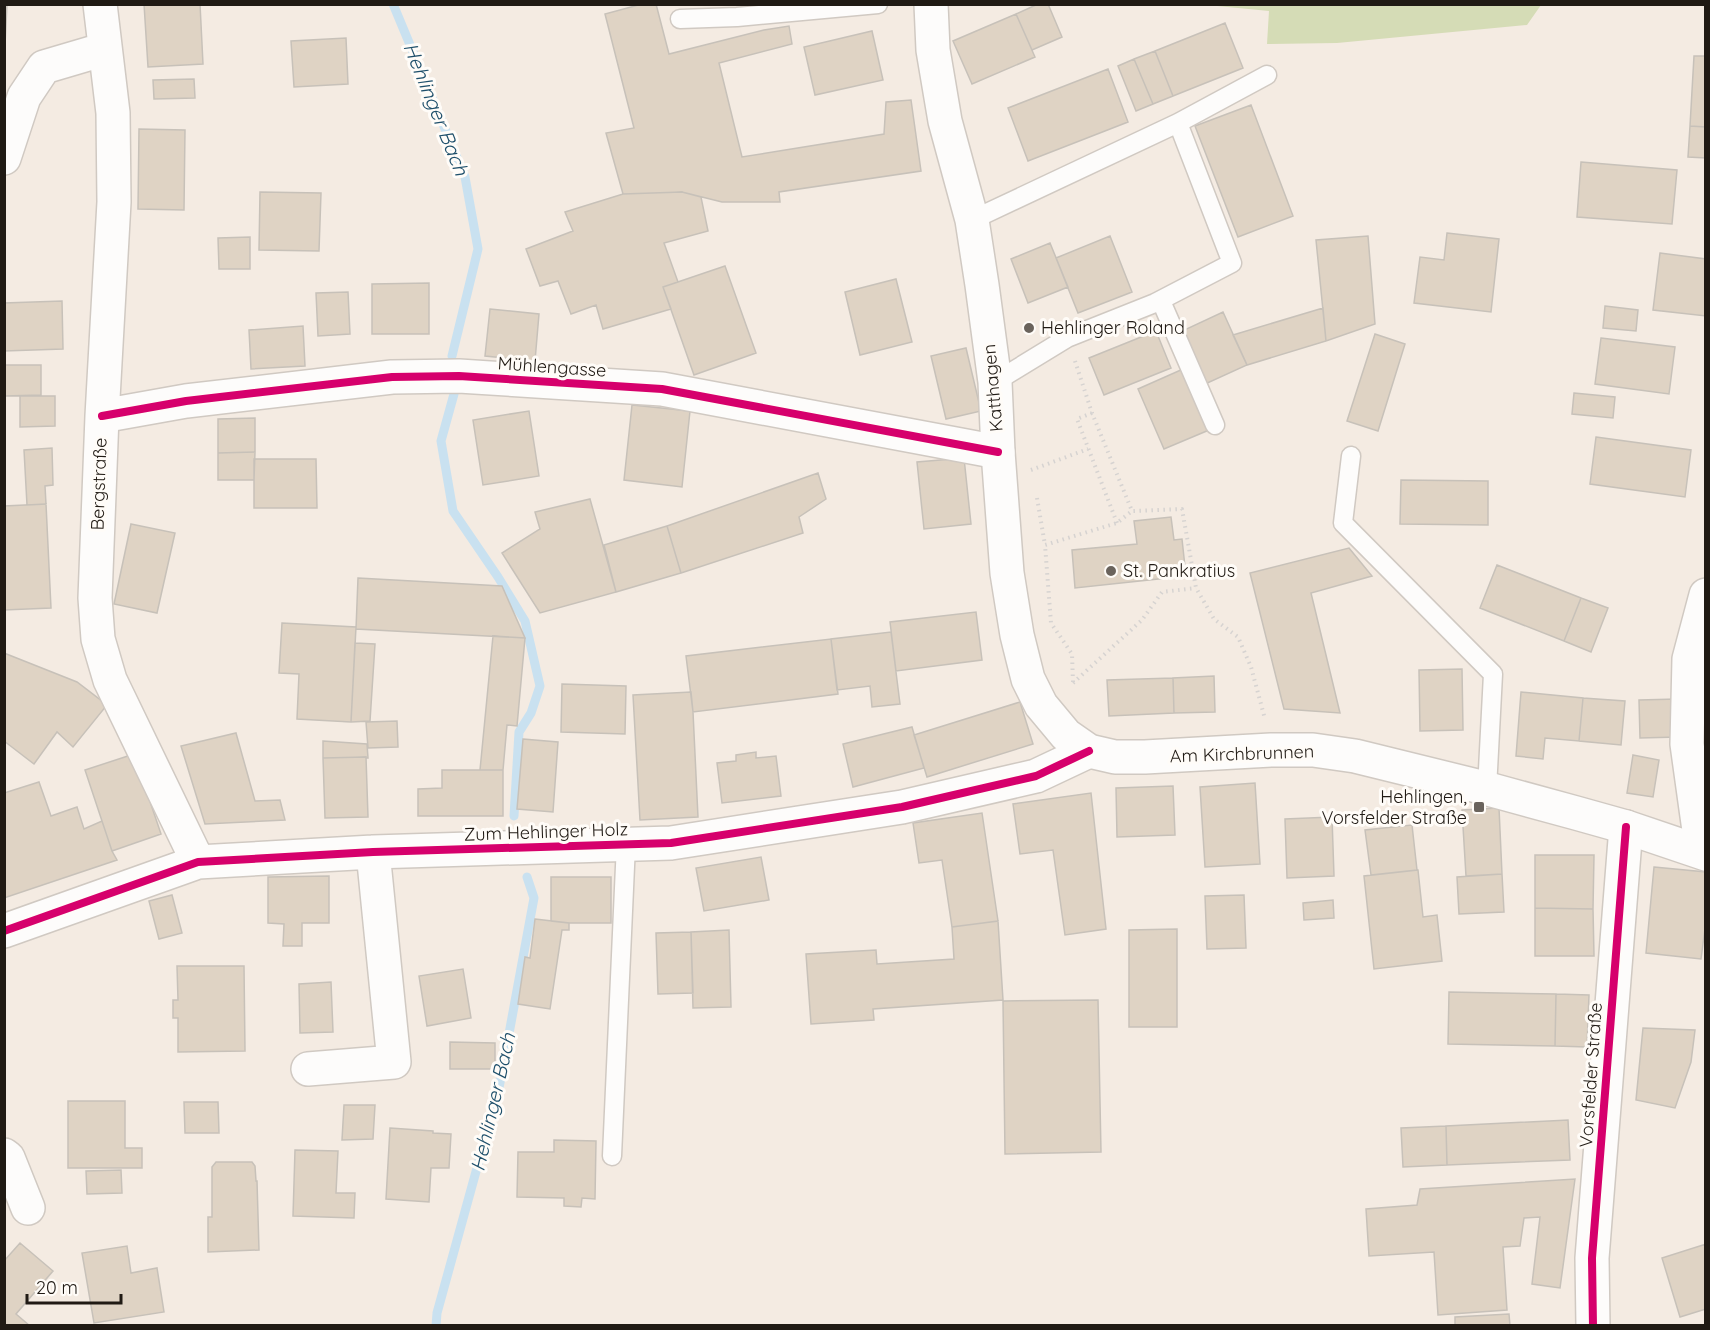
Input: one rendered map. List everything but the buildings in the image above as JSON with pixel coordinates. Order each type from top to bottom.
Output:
[{"type":"street","name":"Bergstraße","points":[[100,4],[113,112],[114,202],[95,598],[98,639],[111,680],[198,862]]},
{"type":"street","name":"Katthagen","points":[[931,4],[933,51],[945,121],[972,220],[995,382],[1007,573],[1017,635],[1029,679],[1041,705],[1066,735],[1089,751]]},
{"type":"street","points":[[4,158],[24,97],[44,68],[105,49]]},
{"type":"street","name":"Mühlengasse","points":[[102,416],[186,401],[392,376],[459,376],[662,389],[998,452]]},
{"type":"street","points":[[1704,853],[1687,744],[1706,595]]},
{"type":"street","name":"Am Kirchbrunnen","points":[[1089,751],[1115,757],[1271,750],[1313,750],[1355,756],[1626,827],[1704,853]]},
{"type":"street","name":"Zum Hehlinger Holz","points":[[4,932],[198,862],[373,852],[671,843],[902,807],[1036,776],[1089,751]]},
{"type":"street","name":"Vorsfelder Straße","points":[[1593,1326],[1592,1258],[1626,827]]},
{"type":"street","points":[[308,1070],[394,1062],[373,852]]},
{"type":"street","points":[[4,1155],[8,1158],[28,1208]]},
{"type":"lane","points":[[680,19],[737,17],[878,4]]},
{"type":"lane","points":[[972,220],[1178,123],[1267,75]]},
{"type":"lane","points":[[995,382],[1067,338],[1158,302],[1232,263],[1178,123]]},
{"type":"lane","points":[[1158,302],[1215,424]]},
{"type":"lane","points":[[1352,456],[1343,524],[1493,674],[1487,789]]},
{"type":"lane","points":[[612,1156],[626,844]]},
{"type":"path","points":[[1067,338],[1092,413],[1132,511]]},
{"type":"path","points":[[1092,413],[1077,419],[1117,523]]},
{"type":"path","points":[[1033,481],[1031,470],[1088,449]]},
{"type":"path","points":[[1035,492],[1045,545],[1051,623],[1072,654],[1073,682],[1142,620],[1162,592],[1196,588]]},
{"type":"path","points":[[1045,545],[1117,523],[1132,511],[1182,509],[1196,588],[1214,619],[1238,637],[1251,667],[1266,726]]},
{"type":"green space","points":[[1207,5],[1541,5],[1527,25],[1337,43],[1267,44],[1269,11]]},
{"type":"waterway","name":"Hehlinger Bach","points":[[393,4],[465,177],[478,249],[452,356]]},
{"type":"waterway","name":"Hehlinger Bach","points":[[454,394],[441,441],[453,511],[525,621],[540,686],[531,713],[519,732],[514,816]]},
{"type":"waterway","name":"Hehlinger Bach","points":[[436,1326],[437,1313],[499,1088],[534,898],[527,877]]},
{"type":"cycle path","points":[[102,416],[186,401],[392,377],[459,376],[662,389],[998,452]]},
{"type":"cycle path","points":[[4,931],[198,862],[373,852],[671,843],[902,807],[1036,776],[1089,751]]},
{"type":"cycle path","points":[[1593,1326],[1592,1258],[1626,827]]},
{"type":"place","name":"Hehlinger Roland","points":[[1029,328]]},
{"type":"place","name":"St. Pankratius","points":[[1111,571]]},
{"type":"place","name":"Hehlingen, Vorsfelder Straße","points":[[1479,807]]}]
